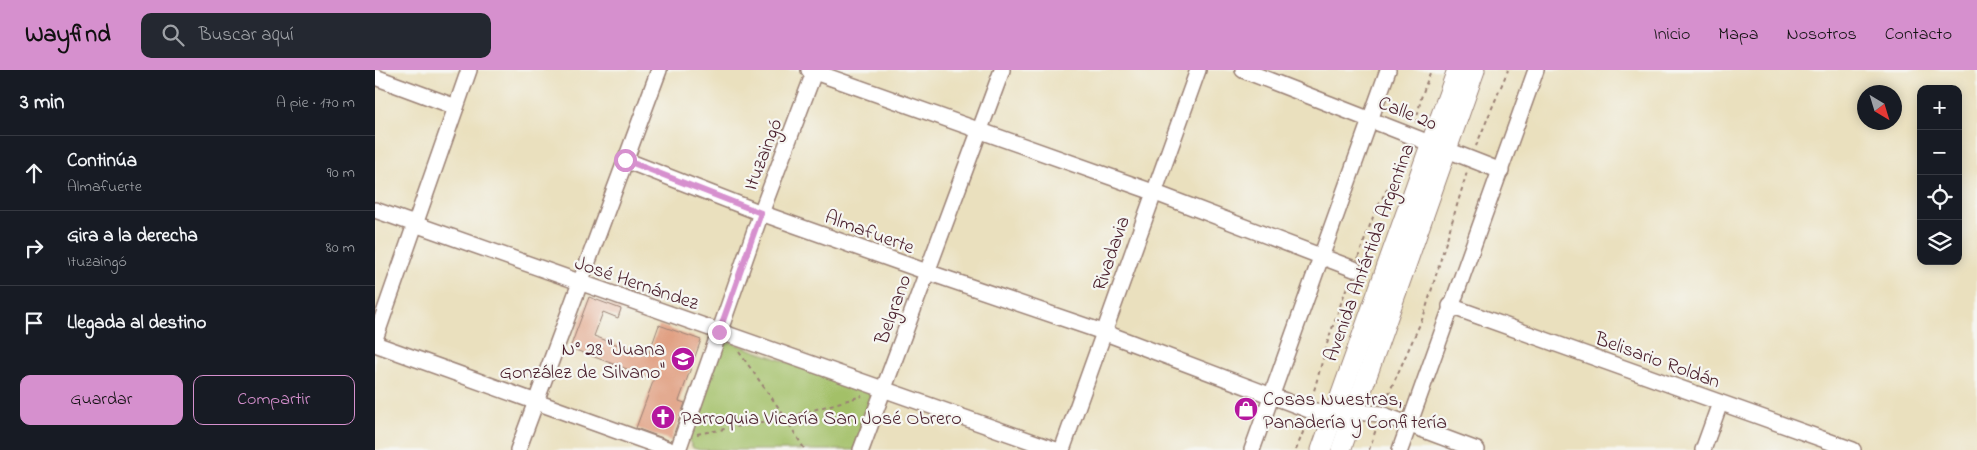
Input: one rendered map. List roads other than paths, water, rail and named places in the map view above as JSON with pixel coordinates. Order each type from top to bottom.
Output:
[{"type":"main road","name":"Avenida Antártida Argentina","points":[[1341,450],[1355,412],[1439,146],[1457,70]]},
{"type":"main road","name":"Avenida Antártida Argentina","points":[[1321,450],[1333,414],[1439,146],[1475,70]]},
{"type":"street","points":[[375,339],[469,70]]},
{"type":"street","points":[[518,450],[659,70]]},
{"type":"street","name":"Belgrano","points":[[861,450],[1003,70]]},
{"type":"street","name":"Rivadavia","points":[[1062,450],[1198,70]]},
{"type":"street","name":"Calle 20","points":[[1243,70],[1501,171]]},
{"type":"street","points":[[1252,450],[1388,70]]},
{"type":"street","points":[[1400,450],[1536,70]]},
{"type":"street","points":[[813,71],[1153,192],[1354,269]]},
{"type":"street","name":"Ituzaingó","points":[[680,443],[722,333],[761,213],[813,71]]},
{"type":"street","points":[[375,77],[456,107]]},
{"type":"street","name":"Almafuerte","points":[[625,160],[761,213],[1103,332],[1309,410],[1333,414],[1355,412],[1381,414],[1477,450]]},
{"type":"street","name":"José Hernández","points":[[375,210],[579,284],[1055,450]]},
{"type":"street","name":"Belisario Roldán","points":[[1450,306],[1853,450]]},
{"type":"street","points":[[375,344],[670,450]]},
{"type":"street","points":[[1703,450],[1720,403]]},
{"type":"place","name":"N° 28 \"Juana González de Silvano\"","points":[[683,359]]},
{"type":"place","name":"Cosas Nuestras, Panadería y Confitería","points":[[1246,409]]},
{"type":"place","name":"Parroquia Vicaría San José Obrero","points":[[663,417]]}]
